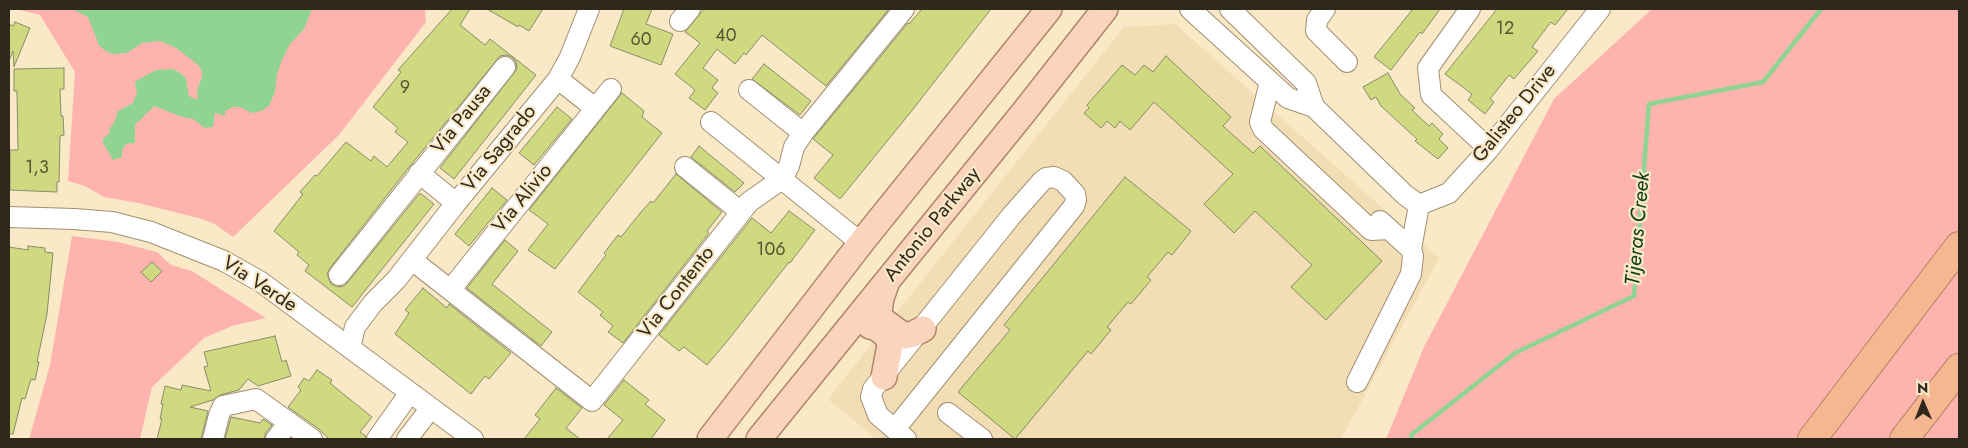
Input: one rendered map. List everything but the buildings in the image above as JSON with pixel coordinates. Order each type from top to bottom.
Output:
[{"type":"highway","points":[[1812,439],[1959,246]]},
{"type":"highway","points":[[1904,439],[1959,368]]},
{"type":"main road","points":[[710,439],[861,243],[1049,9]]},
{"type":"main road","name":"Antonio Parkway","points":[[758,439],[1105,9]]},
{"type":"main road","points":[[888,280],[881,298],[881,319],[904,336],[923,329]]},
{"type":"main road","points":[[846,332],[860,327],[871,326],[887,336],[890,350],[884,376]]},
{"type":"street","name":"Via Sagrado","points":[[350,348],[366,335],[382,314],[396,280],[456,203],[558,79],[570,57],[589,9]]},
{"type":"street","points":[[782,179],[789,166],[794,147],[803,133],[904,9]]},
{"type":"street","points":[[1190,9],[1288,98],[1314,107],[1405,195],[1419,205],[1411,249],[1413,256],[1411,274],[1357,382]]},
{"type":"street","points":[[1230,9],[1306,83],[1314,107]]},
{"type":"street","points":[[1325,9],[1317,20],[1316,31],[1347,62]]},
{"type":"street","points":[[1470,9],[1428,68],[1431,95],[1489,149]]},
{"type":"street","name":"Galisteo Drive","points":[[1419,205],[1449,193],[1489,149],[1600,9]]},
{"type":"street","name":"Via Pausa","points":[[339,275],[505,67]]},
{"type":"street","points":[[558,79],[595,108]]},
{"type":"street","points":[[1270,82],[1260,122],[1263,129],[1371,230],[1390,229],[1411,249]]},
{"type":"street","name":"Via Alivio","points":[[450,289],[611,89]]},
{"type":"street","points":[[750,90],[803,133]]},
{"type":"street","points":[[711,122],[861,243]]},
{"type":"street","points":[[685,167],[741,212]]},
{"type":"street","name":"Via Pausa","points":[[419,173],[456,203]]},
{"type":"street","points":[[1054,177],[1070,187],[1075,194],[1074,206],[901,434],[878,415],[871,397],[873,389],[923,329],[1012,214],[1042,181],[1046,178],[1054,177]]},
{"type":"street","name":"Via Contento","points":[[412,260],[592,401],[749,202],[782,179]]},
{"type":"street","name":"Via Verde","points":[[9,217],[74,218],[112,222],[151,232],[224,261],[261,282],[473,439]]},
{"type":"street","points":[[377,439],[410,394]]},
{"type":"street","points":[[213,439],[223,406],[256,399],[312,439]]},
{"type":"street","points":[[406,439],[430,409]]},
{"type":"street","points":[[948,412],[982,439]]},
{"type":"street","points":[[276,439],[288,422]]},
{"type":"shaded area","points":[[16,9],[425,9],[426,22],[339,135],[233,237],[213,223],[138,203],[104,197],[85,186],[68,181],[75,72],[40,15]]},
{"type":"shaded area","points":[[72,9],[312,9],[304,29],[290,44],[282,60],[277,74],[275,92],[269,106],[261,111],[252,113],[240,107],[233,107],[225,111],[225,116],[215,113],[213,127],[205,128],[193,119],[182,117],[154,106],[135,125],[135,143],[126,144],[122,150],[122,157],[113,160],[103,143],[103,139],[110,133],[109,129],[114,123],[118,111],[133,103],[137,92],[136,81],[156,70],[172,69],[186,78],[189,96],[195,99],[198,98],[197,90],[202,72],[199,66],[176,48],[160,41],[142,43],[127,53],[112,54],[99,45],[88,17]]},
{"type":"shaded area","points":[[1652,9],[1959,9],[1959,439],[1386,439],[1424,347],[1554,99]]},
{"type":"shaded area","points":[[1175,24],[1439,258],[1341,439],[876,439],[828,399],[1124,27]]},
{"type":"shaded area","points":[[72,236],[118,242],[157,252],[171,265],[192,271],[266,318],[232,326],[204,338],[152,387],[140,439],[29,439],[50,365]]},
{"type":"waterway","name":"Tijeras Creek","points":[[1412,439],[1411,435],[1515,353],[1634,296],[1649,104],[1763,82],[1821,9]]}]
